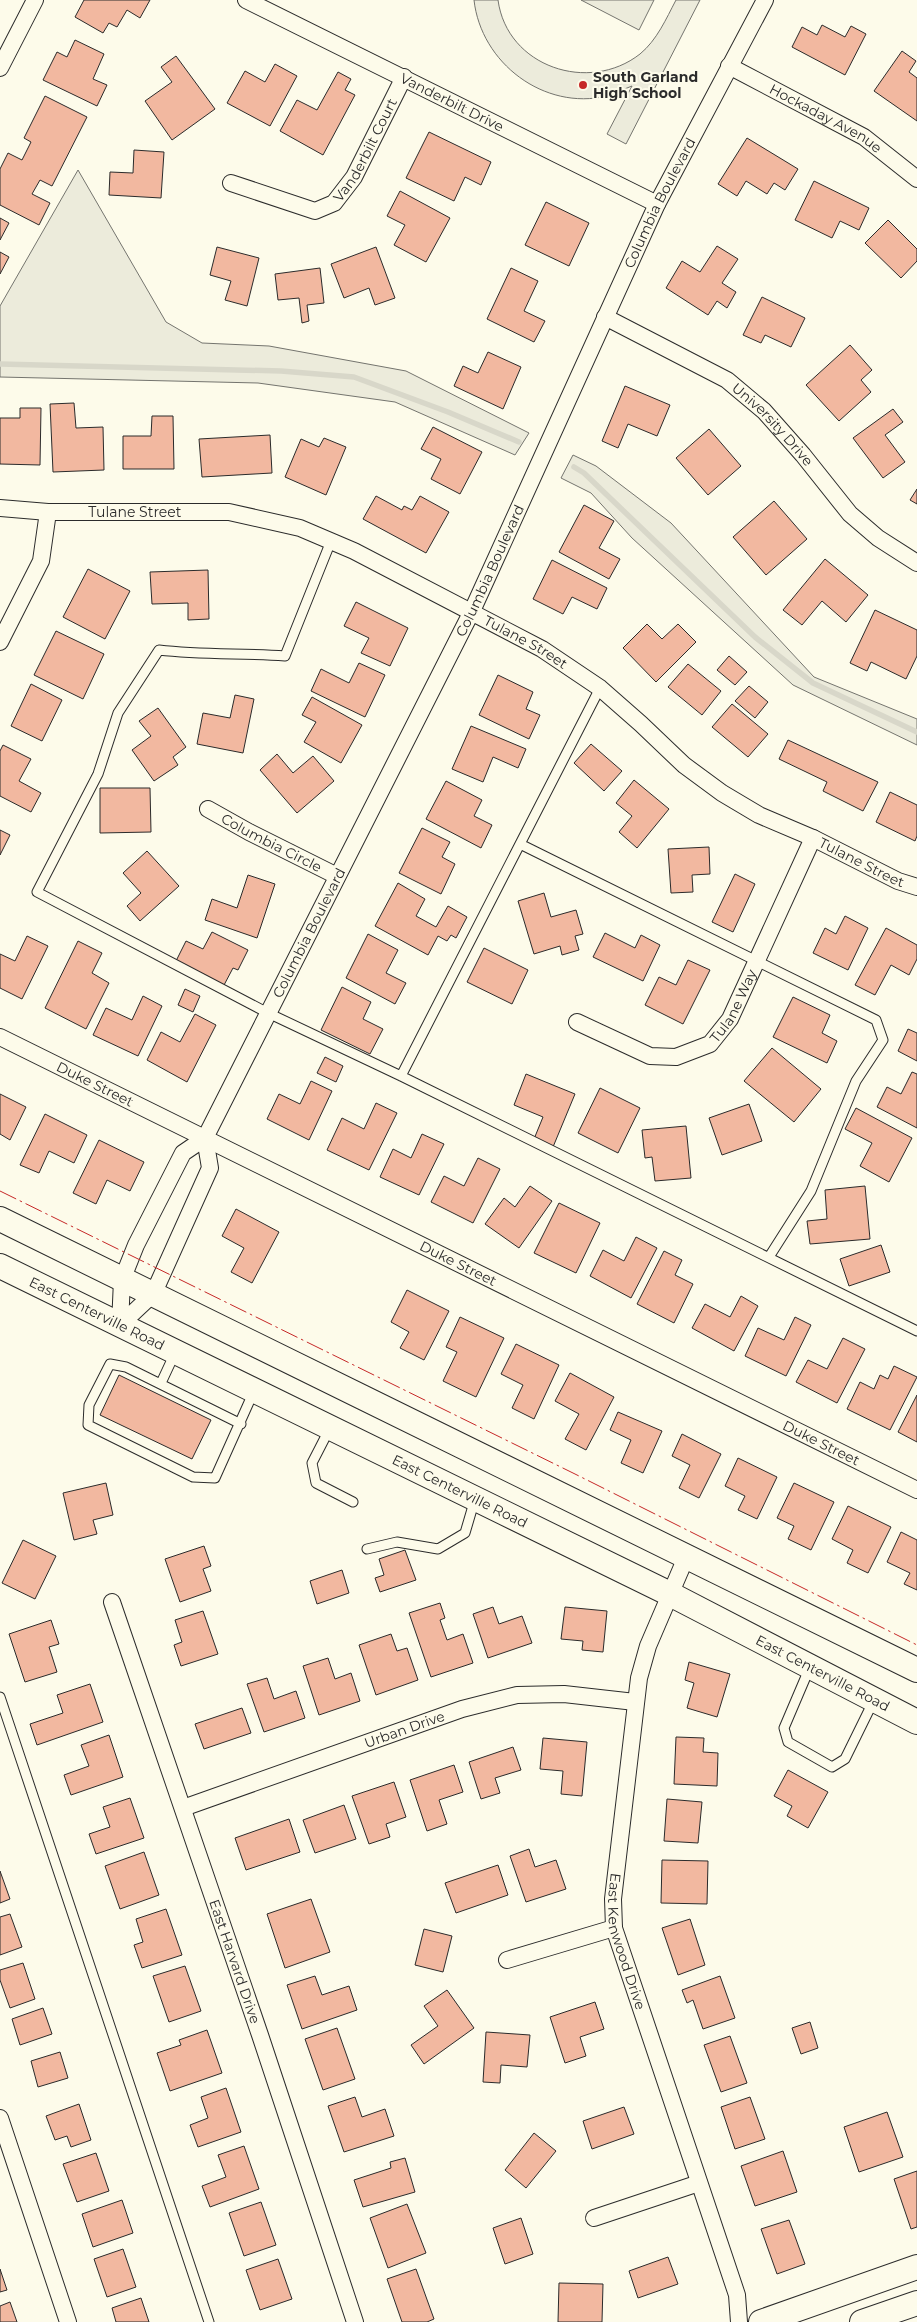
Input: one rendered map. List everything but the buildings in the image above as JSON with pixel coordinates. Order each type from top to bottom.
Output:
[{"type":"main road","points":[[0,1219],[687,1555],[917,1670]]},
{"type":"main road","name":"East Centerville Road","points":[[0,1266],[670,1594],[917,1722]]},
{"type":"main road","points":[[761,2322],[917,2267]]},
{"type":"main road","points":[[862,2322],[917,2303]]},
{"type":"street","points":[[0,68],[35,0]]},
{"type":"street","name":"Vanderbilt Drive","points":[[246,0],[657,204]]},
{"type":"street","name":"Columbia Boulevard","points":[[120,1325],[122,1280],[136,1245],[183,1153],[205,1138],[472,611],[657,204],[765,0]]},
{"type":"street","name":"Hockaday Avenue","points":[[729,66],[864,137],[917,179]]},
{"type":"street","name":"Vanderbilt Court","points":[[230,183],[316,211],[334,203],[354,176],[404,77]]},
{"type":"street","name":"University Drive","points":[[605,317],[727,380],[764,411],[803,455],[850,514],[878,538],[917,563]]},
{"type":"street","name":"Tulane Street","points":[[0,508],[48,512],[229,512],[300,528],[332,541],[472,611],[542,649],[600,688],[684,765],[722,793],[759,815],[813,838],[898,881],[917,887]]},
{"type":"street","points":[[0,642],[42,561],[48,512]]},
{"type":"street","name":"Columbia Circle","points":[[208,809],[337,876]]},
{"type":"street","name":"Tulane Way","points":[[577,1022],[650,1056],[676,1057],[710,1044],[730,1019],[813,838]]},
{"type":"street","name":"Duke Street","points":[[0,1037],[917,1490]]},
{"type":"street","points":[[120,1325],[152,1295],[210,1168],[205,1138]]},
{"type":"street","name":"East Kenwood Drive","points":[[687,1555],[648,1646],[638,1678],[613,1899],[614,1928],[737,2295],[739,2322]]},
{"type":"street","name":"East Harvard Drive","points":[[112,1602],[355,2322]]},
{"type":"street","name":"Urban Drive","points":[[182,1808],[462,1709],[517,1695],[564,1694],[635,1702]]},
{"type":"street","points":[[507,1960],[614,1928]]},
{"type":"street","points":[[0,2118],[68,2322]]},
{"type":"street","points":[[594,2218],[698,2183]]},
{"type":"lane","points":[[332,541],[285,656],[245,653],[192,654],[159,650],[118,713],[98,774],[37,892],[268,1013],[401,1076],[917,1331]]},
{"type":"lane","points":[[401,1076],[600,688]]},
{"type":"lane","points":[[520,844],[876,1020],[883,1040],[856,1081],[811,1191],[769,1257]]},
{"type":"lane","points":[[161,1383],[176,1352]]},
{"type":"lane","points":[[241,1424],[161,1383],[126,1367],[110,1364],[89,1405],[88,1425],[193,1477],[215,1478],[241,1424],[254,1391]]},
{"type":"lane","points":[[331,1428],[312,1463],[316,1483],[353,1502]]},
{"type":"lane","points":[[367,1549],[397,1542],[438,1549],[465,1534],[476,1499]]},
{"type":"lane","points":[[810,1667],[784,1728],[788,1742],[832,1767],[845,1759],[874,1700]]},
{"type":"lane","points":[[0,1696],[209,2322]]},
{"type":"shaded area","points":[[474,0],[498,0],[505,23],[517,42],[533,57],[553,67],[575,72],[598,72],[620,66],[640,54],[661,29],[676,0],[700,0],[626,144],[607,134],[632,86],[607,96],[583,99],[561,96],[539,89],[520,77],[503,62],[489,44],[479,23]]},
{"type":"shaded area","points":[[581,0],[654,0],[639,30]]},
{"type":"shaded area","points":[[78,170],[166,322],[202,343],[269,346],[406,371],[529,433],[515,455],[395,402],[258,383],[0,377],[0,306]]},
{"type":"shaded area","points":[[573,455],[596,466],[671,523],[814,677],[917,719],[917,745],[793,685],[632,538],[591,493],[561,478]]},
{"type":"waterway","points":[[0,364],[281,371],[354,377],[448,412],[519,442]]},
{"type":"waterway","points":[[574,467],[584,473],[755,637],[813,683],[917,732]]},
{"type":"power","points":[[0,1191],[575,1474],[917,1645]]},
{"type":"place","name":"South Garland High School","points":[[583,85]]}]
